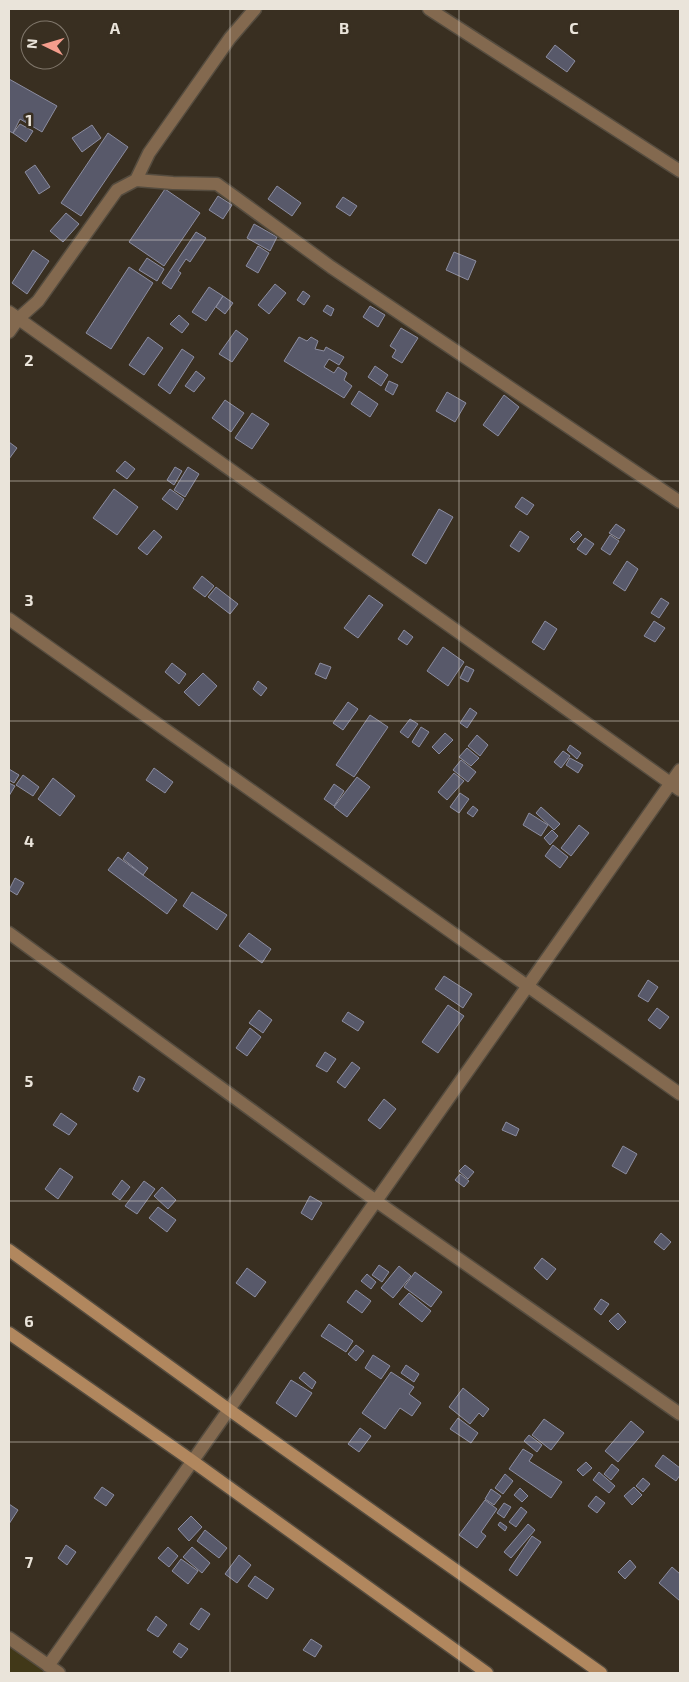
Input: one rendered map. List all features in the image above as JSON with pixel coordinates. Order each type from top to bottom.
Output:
[{"type":"street","points":[[136,180],[149,153],[230,38],[255,9]]},
{"type":"street","points":[[429,9],[680,171]]},
{"type":"street","points":[[9,332],[14,315],[38,301],[117,190],[136,180],[217,184],[331,267],[680,502]]},
{"type":"street","points":[[14,315],[676,787]]},
{"type":"street","points":[[9,620],[680,1094]]},
{"type":"street","points":[[48,1666],[191,1460],[529,986],[676,787],[680,770]]},
{"type":"street","points":[[9,933],[376,1201],[680,1414]]},
{"type":"street","points":[[9,1250],[228,1409],[602,1673]]},
{"type":"street","points":[[9,1333],[191,1460],[487,1673]]},
{"type":"street","points":[[9,1638],[59,1673]]},
{"type":"sand","points":[[9,1644],[51,1673],[9,1673]]},
{"type":"building","points":[[555,45],[575,61],[567,72],[546,57]]},
{"type":"building","points":[[9,79],[57,106],[42,132],[20,119],[13,133],[9,131]]},
{"type":"building","points":[[20,124],[33,131],[26,142],[13,133]]},
{"type":"building","points":[[92,125],[101,138],[82,152],[72,138]]},
{"type":"building","points":[[108,133],[128,147],[81,216],[61,203]]},
{"type":"building","points":[[35,165],[50,187],[39,194],[25,172]]},
{"type":"building","points":[[277,186],[301,203],[292,216],[268,199]]},
{"type":"building","points":[[165,189],[200,213],[164,266],[129,242]]},
{"type":"building","points":[[218,196],[232,205],[223,219],[209,210]]},
{"type":"building","points":[[343,197],[357,206],[350,216],[336,207]]},
{"type":"building","points":[[66,213],[79,224],[63,242],[50,231]]},
{"type":"building","points":[[254,224],[277,237],[270,251],[247,238]]},
{"type":"building","points":[[196,232],[206,238],[190,262],[186,259],[178,271],[181,273],[171,289],[162,283]]},
{"type":"building","points":[[258,246],[269,253],[258,273],[246,266]]},
{"type":"building","points":[[33,250],[49,261],[27,294],[12,283]]},
{"type":"building","points":[[454,252],[476,261],[468,280],[446,270]]},
{"type":"building","points":[[147,258],[164,269],[157,281],[139,270]]},
{"type":"building","points":[[129,267],[153,283],[111,349],[86,333]]},
{"type":"building","points":[[275,284],[286,293],[269,314],[258,305]]},
{"type":"building","points":[[209,287],[223,296],[206,321],[192,312]]},
{"type":"building","points":[[303,291],[310,296],[304,305],[297,300]]},
{"type":"building","points":[[223,296],[233,303],[225,314],[216,307]]},
{"type":"building","points":[[327,305],[334,309],[331,316],[323,311]]},
{"type":"building","points":[[370,306],[385,315],[378,327],[363,317]]},
{"type":"building","points":[[179,315],[189,324],[182,333],[170,324]]},
{"type":"building","points":[[401,328],[418,338],[402,363],[392,357],[396,350],[390,346]]},
{"type":"building","points":[[236,330],[248,339],[232,362],[219,354]]},
{"type":"building","points":[[148,337],[163,348],[144,375],[129,365]]},
{"type":"building","points":[[299,337],[307,341],[311,337],[318,341],[315,349],[324,351],[326,347],[344,357],[339,365],[329,359],[324,367],[334,373],[338,367],[347,373],[344,380],[352,386],[344,398],[284,361]]},
{"type":"building","points":[[182,349],[194,357],[170,394],[158,385]]},
{"type":"building","points":[[375,366],[388,375],[381,386],[368,377]]},
{"type":"building","points":[[196,371],[205,378],[194,392],[185,386]]},
{"type":"building","points":[[389,381],[398,385],[393,395],[385,390]]},
{"type":"building","points":[[359,391],[378,404],[370,417],[351,404]]},
{"type":"building","points":[[447,392],[466,403],[455,422],[436,411]]},
{"type":"building","points":[[504,395],[519,407],[498,436],[483,425]]},
{"type":"building","points":[[225,400],[244,413],[231,432],[212,418]]},
{"type":"building","points":[[252,413],[269,424],[252,449],[235,438]]},
{"type":"building","points":[[9,442],[17,448],[9,459]]},
{"type":"building","points":[[125,461],[135,469],[127,479],[116,471]]},
{"type":"building","points":[[175,467],[182,471],[174,485],[167,480]]},
{"type":"building","points":[[188,467],[199,474],[185,497],[174,490]]},
{"type":"building","points":[[114,489],[138,507],[117,535],[93,518]]},
{"type":"building","points":[[170,489],[184,499],[177,510],[162,499]]},
{"type":"building","points":[[522,497],[534,505],[527,515],[515,507]]},
{"type":"building","points":[[439,509],[453,517],[426,564],[412,555]]},
{"type":"building","points":[[616,524],[625,530],[619,539],[609,533]]},
{"type":"building","points":[[154,530],[162,537],[147,555],[138,548]]},
{"type":"building","points":[[520,531],[529,537],[519,552],[510,546]]},
{"type":"building","points":[[578,531],[582,535],[574,543],[570,539]]},
{"type":"building","points":[[610,535],[619,541],[610,555],[601,549]]},
{"type":"building","points":[[585,538],[594,544],[586,555],[577,549]]},
{"type":"building","points":[[627,561],[638,569],[625,591],[613,583]]},
{"type":"building","points":[[202,576],[214,586],[205,597],[193,588]]},
{"type":"building","points":[[216,587],[238,604],[230,614],[208,597]]},
{"type":"building","points":[[369,595],[383,605],[358,638],[344,628]]},
{"type":"building","points":[[661,598],[669,603],[659,618],[651,613]]},
{"type":"building","points":[[545,621],[557,629],[544,650],[532,642]]},
{"type":"building","points":[[654,621],[665,628],[655,642],[644,636]]},
{"type":"building","points":[[404,630],[413,637],[407,645],[398,639]]},
{"type":"building","points":[[443,647],[464,662],[448,686],[427,671]]},
{"type":"building","points":[[172,663],[186,674],[179,684],[165,672]]},
{"type":"building","points":[[320,663],[331,667],[326,679],[315,674]]},
{"type":"building","points":[[466,666],[474,670],[468,682],[460,678]]},
{"type":"building","points":[[203,673],[217,686],[199,706],[184,692]]},
{"type":"building","points":[[258,681],[267,688],[261,696],[253,689]]},
{"type":"building","points":[[348,702],[358,709],[343,730],[333,723]]},
{"type":"building","points":[[470,708],[477,713],[467,728],[460,723]]},
{"type":"building","points":[[370,715],[388,727],[354,777],[336,765]]},
{"type":"building","points":[[410,719],[418,724],[408,738],[400,732]]},
{"type":"building","points":[[421,727],[429,732],[419,747],[412,742]]},
{"type":"building","points":[[445,733],[453,740],[439,754],[432,747]]},
{"type":"building","points":[[477,735],[488,745],[480,756],[468,746]]},
{"type":"building","points":[[570,745],[581,753],[577,759],[567,750]]},
{"type":"building","points":[[467,748],[479,758],[471,766],[459,757]]},
{"type":"building","points":[[563,751],[570,756],[561,768],[554,762]]},
{"type":"building","points":[[570,758],[583,765],[578,773],[566,765]]},
{"type":"building","points":[[461,760],[476,772],[468,782],[453,770]]},
{"type":"building","points":[[154,768],[173,782],[165,793],[146,780]]},
{"type":"building","points":[[9,769],[19,775],[14,783],[9,780]]},
{"type":"building","points":[[454,773],[464,781],[447,800],[438,792]]},
{"type":"building","points":[[23,775],[39,787],[33,796],[16,785]]},
{"type":"building","points":[[357,777],[370,787],[347,817],[334,807]]},
{"type":"building","points":[[53,778],[75,796],[60,816],[38,799]]},
{"type":"building","points":[[9,783],[15,786],[9,796]]},
{"type":"building","points":[[334,784],[344,791],[334,806],[324,799]]},
{"type":"building","points":[[460,793],[469,799],[459,813],[450,807]]},
{"type":"building","points":[[473,806],[478,810],[473,817],[467,813]]},
{"type":"building","points":[[541,807],[560,824],[554,830],[536,813]]},
{"type":"building","points":[[529,813],[548,825],[541,836],[523,825]]},
{"type":"building","points":[[579,825],[589,833],[571,856],[561,848]]},
{"type":"building","points":[[552,830],[558,836],[550,845],[544,838]]},
{"type":"building","points":[[553,845],[568,857],[560,868],[545,856]]},
{"type":"building","points":[[128,852],[148,868],[143,875],[123,859]]},
{"type":"building","points":[[118,857],[177,900],[167,914],[108,870]]},
{"type":"building","points":[[15,878],[24,883],[17,895],[9,890]]},
{"type":"building","points":[[192,892],[227,915],[217,930],[183,906]]},
{"type":"building","points":[[249,933],[271,949],[262,963],[239,946]]},
{"type":"building","points":[[444,976],[472,994],[463,1008],[435,989]]},
{"type":"building","points":[[648,980],[658,987],[648,1002],[638,996]]},
{"type":"building","points":[[448,1005],[464,1016],[438,1053],[422,1042]]},
{"type":"building","points":[[657,1008],[669,1017],[660,1029],[648,1020]]},
{"type":"building","points":[[259,1010],[272,1020],[263,1033],[249,1023]]},
{"type":"building","points":[[348,1012],[364,1022],[358,1031],[342,1021]]},
{"type":"building","points":[[250,1028],[261,1037],[247,1056],[236,1048]]},
{"type":"building","points":[[325,1052],[336,1059],[327,1072],[316,1066]]},
{"type":"building","points":[[352,1062],[360,1068],[345,1088],[337,1082]]},
{"type":"building","points":[[139,1076],[145,1079],[138,1092],[133,1089]]},
{"type":"building","points":[[384,1099],[396,1109],[380,1129],[368,1120]]},
{"type":"building","points":[[61,1113],[77,1124],[69,1135],[53,1125]]},
{"type":"building","points":[[506,1122],[519,1129],[516,1136],[502,1130]]},
{"type":"building","points":[[623,1146],[637,1154],[626,1174],[612,1166]]},
{"type":"building","points":[[465,1165],[474,1172],[468,1179],[459,1171]]},
{"type":"building","points":[[60,1168],[73,1177],[58,1199],[45,1189]]},
{"type":"building","points":[[460,1174],[469,1181],[464,1187],[455,1180]]},
{"type":"building","points":[[122,1180],[130,1187],[120,1200],[112,1194]]},
{"type":"building","points":[[144,1181],[155,1189],[137,1214],[125,1206]]},
{"type":"building","points":[[162,1187],[176,1200],[168,1209],[154,1196]]},
{"type":"building","points":[[310,1196],[322,1203],[312,1220],[301,1213]]},
{"type":"building","points":[[158,1207],[176,1220],[167,1232],[149,1218]]},
{"type":"building","points":[[661,1233],[671,1242],[664,1250],[654,1242]]},
{"type":"building","points":[[542,1258],[556,1269],[547,1280],[534,1268]]},
{"type":"building","points":[[379,1265],[389,1272],[382,1282],[372,1275]]},
{"type":"building","points":[[399,1266],[411,1276],[393,1298],[381,1288]]},
{"type":"building","points":[[247,1268],[266,1282],[255,1297],[236,1283]]},
{"type":"building","points":[[415,1272],[442,1292],[431,1307],[404,1287]]},
{"type":"building","points":[[367,1274],[376,1282],[371,1289],[361,1281]]},
{"type":"building","points":[[356,1290],[371,1301],[362,1313],[347,1302]]},
{"type":"building","points":[[409,1293],[431,1311],[422,1322],[399,1304]]},
{"type":"building","points":[[601,1299],[609,1304],[601,1315],[594,1309]]},
{"type":"building","points":[[618,1313],[626,1322],[618,1330],[609,1321]]},
{"type":"building","points":[[329,1324],[353,1341],[346,1352],[321,1336]]},
{"type":"building","points":[[356,1345],[364,1351],[356,1361],[348,1354]]},
{"type":"building","points":[[373,1355],[390,1366],[381,1379],[365,1368]]},
{"type":"building","points":[[406,1365],[419,1374],[414,1382],[401,1373]]},
{"type":"building","points":[[304,1372],[316,1382],[312,1389],[299,1378]]},
{"type":"building","points":[[391,1372],[414,1387],[409,1394],[421,1403],[412,1416],[400,1408],[385,1429],[362,1413]]},
{"type":"building","points":[[291,1380],[312,1393],[296,1417],[276,1403]]},
{"type":"building","points":[[463,1388],[489,1409],[483,1417],[479,1413],[470,1424],[449,1407]]},
{"type":"building","points":[[458,1418],[478,1433],[471,1443],[450,1429]]},
{"type":"building","points":[[544,1419],[564,1433],[551,1450],[532,1435]]},
{"type":"building","points":[[631,1421],[644,1432],[618,1462],[605,1451]]},
{"type":"building","points":[[360,1428],[371,1436],[359,1452],[348,1444]]},
{"type":"building","points":[[529,1435],[542,1445],[537,1452],[524,1441]]},
{"type":"building","points":[[523,1449],[533,1455],[529,1461],[562,1482],[551,1498],[509,1469]]},
{"type":"building","points":[[663,1455],[680,1468],[680,1475],[676,1481],[655,1466]]},
{"type":"building","points":[[586,1462],[592,1468],[583,1476],[577,1470]]},
{"type":"building","points":[[612,1464],[619,1470],[611,1480],[604,1474]]},
{"type":"building","points":[[599,1472],[615,1486],[609,1493],[593,1480]]},
{"type":"building","points":[[505,1474],[513,1481],[503,1494],[495,1488]]},
{"type":"building","points":[[643,1478],[650,1484],[643,1492],[636,1486]]},
{"type":"building","points":[[102,1487],[114,1495],[106,1506],[94,1498]]},
{"type":"building","points":[[634,1487],[642,1495],[632,1505],[624,1496]]},
{"type":"building","points":[[520,1488],[528,1496],[522,1502],[514,1495]]},
{"type":"building","points":[[491,1489],[501,1496],[494,1505],[485,1499]]},
{"type":"building","points":[[596,1496],[605,1503],[597,1513],[588,1506]]},
{"type":"building","points":[[485,1500],[497,1509],[481,1532],[486,1536],[477,1548],[459,1535]]},
{"type":"building","points":[[504,1503],[511,1507],[504,1518],[497,1513]]},
{"type":"building","points":[[9,1504],[18,1510],[9,1524]]},
{"type":"building","points":[[521,1507],[527,1512],[516,1527],[509,1522]]},
{"type":"building","points":[[191,1516],[202,1527],[189,1541],[178,1529]]},
{"type":"building","points":[[500,1522],[507,1527],[505,1531],[498,1525]]},
{"type":"building","points":[[528,1524],[535,1530],[511,1558],[504,1552]]},
{"type":"building","points":[[205,1530],[227,1548],[219,1558],[197,1541]]},
{"type":"building","points":[[532,1536],[541,1542],[517,1576],[509,1570]]},
{"type":"building","points":[[66,1545],[76,1552],[67,1565],[58,1558]]},
{"type":"building","points":[[168,1547],[178,1556],[169,1567],[158,1558]]},
{"type":"building","points":[[192,1547],[210,1563],[202,1573],[183,1557]]},
{"type":"building","points":[[239,1555],[251,1565],[237,1583],[225,1574]]},
{"type":"building","points":[[181,1559],[198,1571],[188,1584],[172,1571]]},
{"type":"building","points":[[630,1560],[636,1567],[625,1579],[618,1572]]},
{"type":"building","points":[[672,1567],[680,1574],[680,1601],[659,1583]]},
{"type":"building","points":[[255,1576],[274,1589],[267,1599],[248,1586]]},
{"type":"building","points":[[201,1608],[210,1614],[199,1630],[190,1624]]},
{"type":"building","points":[[156,1616],[167,1625],[158,1637],[147,1630]]},
{"type":"building","points":[[311,1639],[322,1646],[315,1657],[303,1650]]},
{"type":"building","points":[[179,1643],[188,1649],[181,1658],[173,1652]]}]
